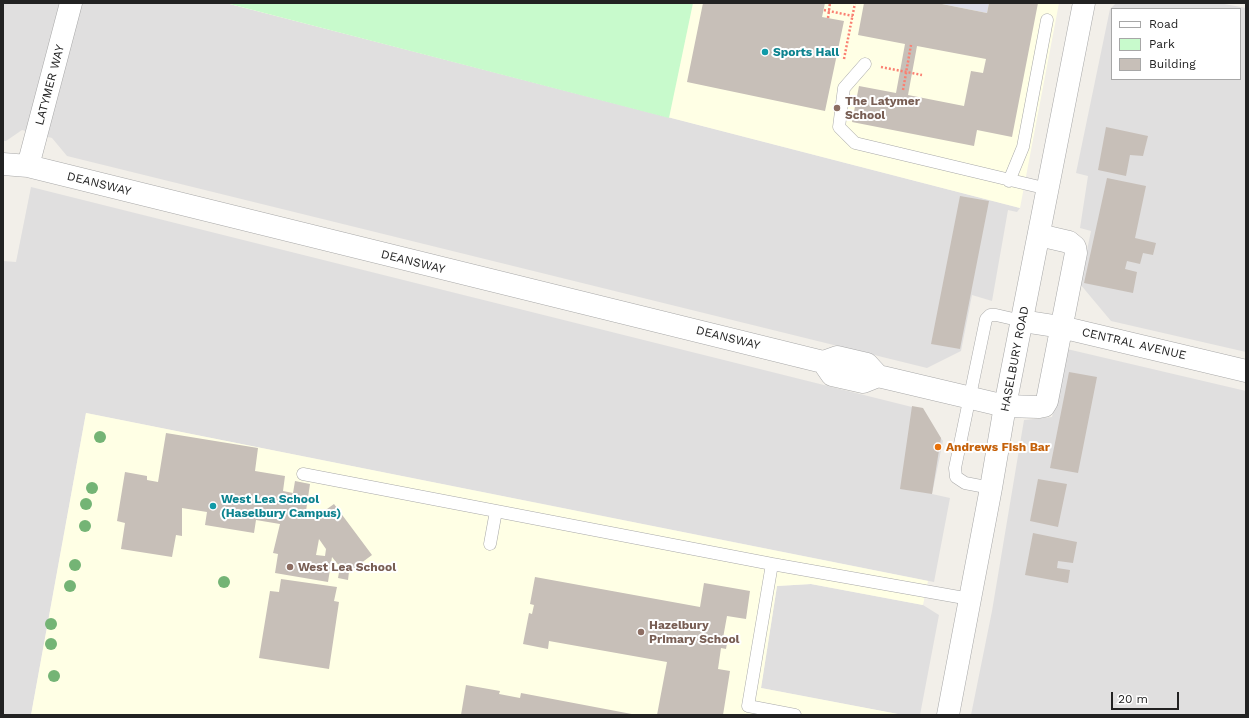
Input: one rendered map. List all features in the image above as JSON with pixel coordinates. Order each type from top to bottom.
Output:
[{"type":"street","name":"LATYMER WAY","points":[[28,166],[71,3]]},
{"type":"street","name":"HASELBURY ROAD","points":[[948,715],[992,488],[1005,406],[1084,3]]},
{"type":"street","name":"DEANSWAY","points":[[3,164],[28,166],[824,362],[832,375],[863,382],[878,376],[970,399],[1005,406],[1044,406],[1061,327]]},
{"type":"street","points":[[1039,235],[1069,242],[1075,247],[1076,253],[1061,327]]},
{"type":"street","name":"CENTRAL AVENUE","points":[[1022,321],[1061,327],[1246,371]]},
{"type":"lane","points":[[1009,181],[1023,147],[1048,20]]},
{"type":"lane","points":[[865,64],[844,88],[839,127],[855,143],[1009,181],[1048,189]]},
{"type":"lane","points":[[992,488],[965,484],[956,477],[955,468],[986,319],[990,315],[996,315],[1022,321]]},
{"type":"lane","points":[[303,474],[772,564],[970,599]]},
{"type":"lane","points":[[490,544],[496,511]]},
{"type":"lane","points":[[772,564],[747,710],[795,715]]},
{"type":"path","points":[[828,18],[830,3]]},
{"type":"path","points":[[844,88],[842,70],[855,3]]},
{"type":"path","points":[[824,10],[853,16]]},
{"type":"path","points":[[903,90],[911,45]]},
{"type":"path","points":[[865,64],[922,75]]},
{"type":"shaded area","points":[[3,3],[226,3],[1020,208],[1017,212],[1008,210],[992,301],[972,295],[961,351],[927,368],[67,156],[52,138],[22,130],[6,141],[3,141]]},
{"type":"shaded area","name":"The Latymer School","points":[[226,3],[1059,3],[1020,208]]},
{"type":"shaded area","points":[[937,3],[989,3],[987,13]]},
{"type":"shaded area","points":[[1116,3],[1219,3],[1246,8],[1246,352],[1111,321],[1080,284],[1091,231],[1080,228],[1088,176],[1076,173],[1110,9],[1111,8]]},
{"type":"shaded area","points":[[31,187],[920,409],[943,441],[932,494],[950,498],[934,582],[86,413],[31,715],[3,715],[3,261],[16,262]]},
{"type":"shaded area","points":[[1067,349],[1246,391],[1246,715],[971,715],[992,611],[1024,420],[1052,417]]},
{"type":"shaded area","name":"West Lea School","points":[[86,413],[928,581],[923,605],[811,584],[777,586],[761,688],[903,715],[31,715]]},
{"type":"shaded area","points":[[811,584],[923,605],[939,615],[920,715],[903,715],[761,688],[777,586]]},
{"type":"green space","points":[[226,3],[693,3],[669,118]]},
{"type":"building","name":"Sports Hall","points":[[703,3],[825,3],[822,17],[844,21],[825,111],[687,82]]},
{"type":"building","points":[[864,3],[937,3],[987,13],[989,3],[1038,3],[1012,137],[977,130],[974,146],[852,122],[859,86],[896,93],[905,44],[858,35]],"holes":[[[917,46],[986,59],[983,73],[971,71],[964,106],[908,95]]]},
{"type":"building","points":[[1106,127],[1148,136],[1143,156],[1130,155],[1126,176],[1098,170]]},
{"type":"building","points":[[1107,178],[1146,186],[1135,238],[1156,243],[1153,255],[1143,253],[1140,264],[1127,261],[1125,269],[1137,272],[1133,293],[1084,283]]},
{"type":"building","points":[[960,196],[989,201],[960,349],[931,344]]},
{"type":"building","points":[[1069,372],[1097,377],[1078,473],[1050,468]]},
{"type":"building","points":[[912,406],[923,408],[941,438],[932,494],[900,489]]},
{"type":"building","name":"West Lea School (Haselbury Campus)","points":[[166,433],[258,448],[255,471],[285,476],[283,491],[293,493],[295,481],[310,484],[305,518],[313,519],[334,504],[372,555],[349,572],[348,580],[338,578],[340,567],[332,557],[328,582],[275,573],[278,554],[273,553],[280,524],[256,520],[254,533],[205,525],[207,512],[182,508],[182,536],[176,535],[172,557],[121,549],[125,523],[117,521],[125,472],[147,476],[147,480],[158,482]],"holes":[[[319,539],[326,549],[325,556],[316,555]]]},
{"type":"building","points":[[1038,479],[1067,484],[1058,527],[1030,521]]},
{"type":"building","points":[[1033,533],[1077,542],[1073,563],[1058,561],[1057,568],[1070,570],[1068,583],[1025,575]]},
{"type":"building","points":[[535,577],[700,607],[704,583],[750,591],[746,619],[727,616],[723,638],[728,638],[726,649],[721,648],[718,669],[730,671],[723,715],[657,715],[667,662],[549,641],[548,649],[523,644],[529,613],[532,614],[534,605],[530,604]]},
{"type":"building","points":[[281,579],[337,587],[334,601],[339,602],[329,669],[259,658],[270,591],[279,592]]},
{"type":"building","points":[[466,685],[500,691],[499,694],[520,698],[521,693],[637,715],[461,715]]},
{"type":"place","name":"Sports Hall","points":[[765,52]]},
{"type":"place","name":"The Latymer School","points":[[837,108]]},
{"type":"place","name":"Andrews Fish Bar","points":[[938,447]]},
{"type":"place","name":"West Lea School (Haselbury Campus)","points":[[213,506]]},
{"type":"place","name":"West Lea School","points":[[290,567]]},
{"type":"place","name":"Hazelbury Primary School","points":[[641,632]]}]
